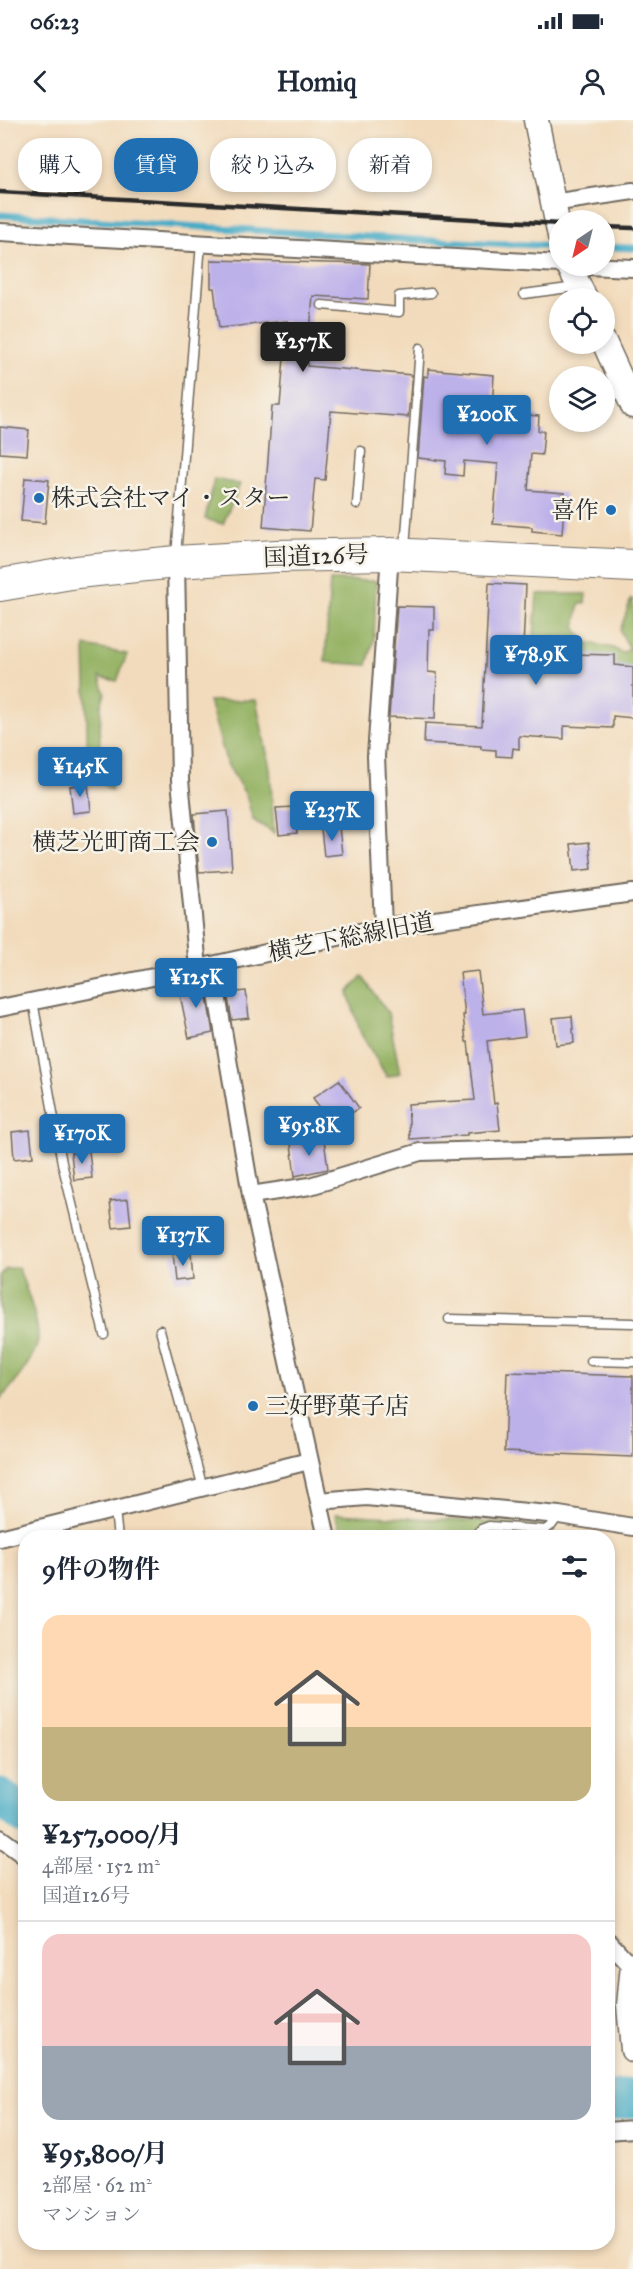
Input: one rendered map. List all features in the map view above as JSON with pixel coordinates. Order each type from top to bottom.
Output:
[{"type":"highway","name":"国道126号","points":[[0,585],[77,572],[176,562],[276,556],[397,554],[633,566]]},
{"type":"street","points":[[536,120],[554,210]]},
{"type":"street","points":[[552,203],[633,191]]},
{"type":"street","points":[[0,232],[549,263]]},
{"type":"street","points":[[580,279],[633,268]]},
{"type":"street","points":[[609,354],[633,406]]},
{"type":"street","points":[[383,927],[376,756],[397,554]]},
{"type":"street","points":[[176,562],[180,780],[205,966],[251,1195],[325,1530]]},
{"type":"street","name":"横芝下総線旧道","points":[[0,1008],[383,927],[633,893]]},
{"type":"street","points":[[251,1195],[310,1186],[420,1152],[633,1146]]},
{"type":"street","points":[[33,1530],[309,1461]]},
{"type":"street","points":[[319,1501],[366,1497],[559,1515],[633,1527]]},
{"type":"street","points":[[0,1538],[18,1534]]},
{"type":"street","points":[[0,1838],[18,1851]]},
{"type":"street","points":[[615,1948],[633,1966],[629,2006],[633,2050]]},
{"type":"street","points":[[615,2130],[633,2129]]},
{"type":"lane","points":[[176,562],[201,243]]},
{"type":"lane","points":[[524,294],[580,279]]},
{"type":"lane","points":[[321,305],[399,312],[399,296],[431,293]]},
{"type":"lane","points":[[397,554],[420,348]]},
{"type":"lane","points":[[357,504],[361,451]]},
{"type":"lane","points":[[33,1001],[62,1163],[104,1334]]},
{"type":"lane","points":[[449,1319],[633,1323]]},
{"type":"lane","points":[[160,1330],[203,1488]]},
{"type":"lane","points":[[591,1361],[633,1362]]},
{"type":"lane","points":[[115,1510],[117,1530]]},
{"type":"lane","points":[[480,1530],[489,1526],[545,1530],[559,1515]]},
{"type":"green space","points":[[214,479],[240,484],[223,524],[205,519]]},
{"type":"green space","points":[[330,580],[376,581],[374,640],[367,665],[325,662]]},
{"type":"green space","points":[[537,594],[586,594],[585,603],[579,604],[575,627],[584,642],[613,648],[622,653],[630,649],[620,631],[631,599],[633,599],[633,673],[561,659],[534,638]]},
{"type":"green space","points":[[85,646],[127,654],[117,681],[100,677],[105,693],[101,706],[99,761],[111,769],[111,790],[88,774]]},
{"type":"green space","points":[[256,700],[270,768],[274,833],[253,820],[246,795],[227,764],[209,701]]},
{"type":"green space","points":[[362,976],[388,1013],[400,1073],[387,1077],[361,1034],[348,993]]},
{"type":"green space","points":[[18,1267],[34,1311],[38,1338],[29,1362],[0,1400],[0,1276],[6,1269]]},
{"type":"green space","points":[[335,1514],[547,1525],[550,1530],[340,1530]]},
{"type":"building","points":[[211,260],[370,264],[368,299],[313,296],[307,366],[412,375],[408,417],[331,411],[325,480],[315,479],[310,531],[263,527],[272,406],[280,406],[287,321],[219,328],[214,288],[211,288]]},
{"type":"building","points":[[428,369],[494,375],[492,410],[499,411],[499,413],[539,416],[538,431],[544,431],[542,455],[531,454],[528,490],[565,493],[562,534],[532,531],[532,527],[493,524],[498,464],[464,461],[463,476],[445,474],[446,461],[418,458],[424,376],[428,377]]},
{"type":"building","points":[[0,427],[29,430],[27,455],[0,453]]},
{"type":"building","points":[[25,478],[49,480],[45,523],[21,521]]},
{"type":"building","points":[[489,583],[526,585],[523,647],[569,649],[569,654],[615,655],[615,665],[633,667],[633,718],[613,716],[613,728],[564,726],[564,739],[519,736],[519,749],[513,748],[512,757],[496,756],[496,750],[481,749],[481,746],[424,743],[425,723],[482,726]]},
{"type":"building","points":[[397,606],[434,607],[434,630],[429,630],[428,672],[437,673],[435,719],[389,717]]},
{"type":"building","points":[[88,784],[91,811],[73,813],[70,786]]},
{"type":"building","points":[[294,807],[297,833],[279,835],[276,808]]},
{"type":"building","name":"横芝光町商工会","points":[[228,811],[232,870],[199,872],[194,814]]},
{"type":"building","points":[[339,827],[342,854],[324,856],[321,829]]},
{"type":"building","points":[[589,842],[592,869],[574,871],[571,844]]},
{"type":"building","points":[[478,971],[483,1014],[522,1010],[525,1036],[487,1041],[494,1104],[497,1103],[500,1130],[410,1139],[408,1104],[475,1100],[468,1042],[466,1042],[460,973]]},
{"type":"building","points":[[204,980],[213,1033],[189,1038],[178,985]]},
{"type":"building","points":[[246,991],[249,1018],[232,1020],[227,993]]},
{"type":"building","points":[[572,1016],[574,1043],[556,1045],[553,1018]]},
{"type":"building","points":[[339,1080],[359,1108],[333,1126],[313,1098]]},
{"type":"building","points":[[30,1130],[33,1157],[14,1159],[12,1132]]},
{"type":"building","points":[[324,1140],[328,1169],[295,1176],[291,1144]]},
{"type":"building","points":[[89,1151],[92,1178],[74,1180],[71,1153]]},
{"type":"building","points":[[128,1199],[131,1226],[113,1228],[110,1201]]},
{"type":"building","points":[[191,1253],[193,1279],[175,1281],[172,1254]]},
{"type":"building","points":[[507,1372],[633,1376],[633,1457],[504,1452]]},
{"type":"waterway","points":[[0,215],[549,246]]},
{"type":"waterway","points":[[615,247],[633,248]]},
{"type":"waterway","points":[[0,1797],[18,1810]]},
{"type":"waterway","points":[[615,2101],[633,2098]]},
{"type":"railway","points":[[0,192],[549,223]]},
{"type":"railway","points":[[615,227],[633,228]]},
{"type":"place","name":"株式会社マイ・スター","points":[[39,498]]},
{"type":"place","name":"喜作","points":[[611,510]]},
{"type":"place","name":"横芝光町商工会","points":[[212,842]]},
{"type":"place","name":"三好野菓子店","points":[[253,1406]]}]
